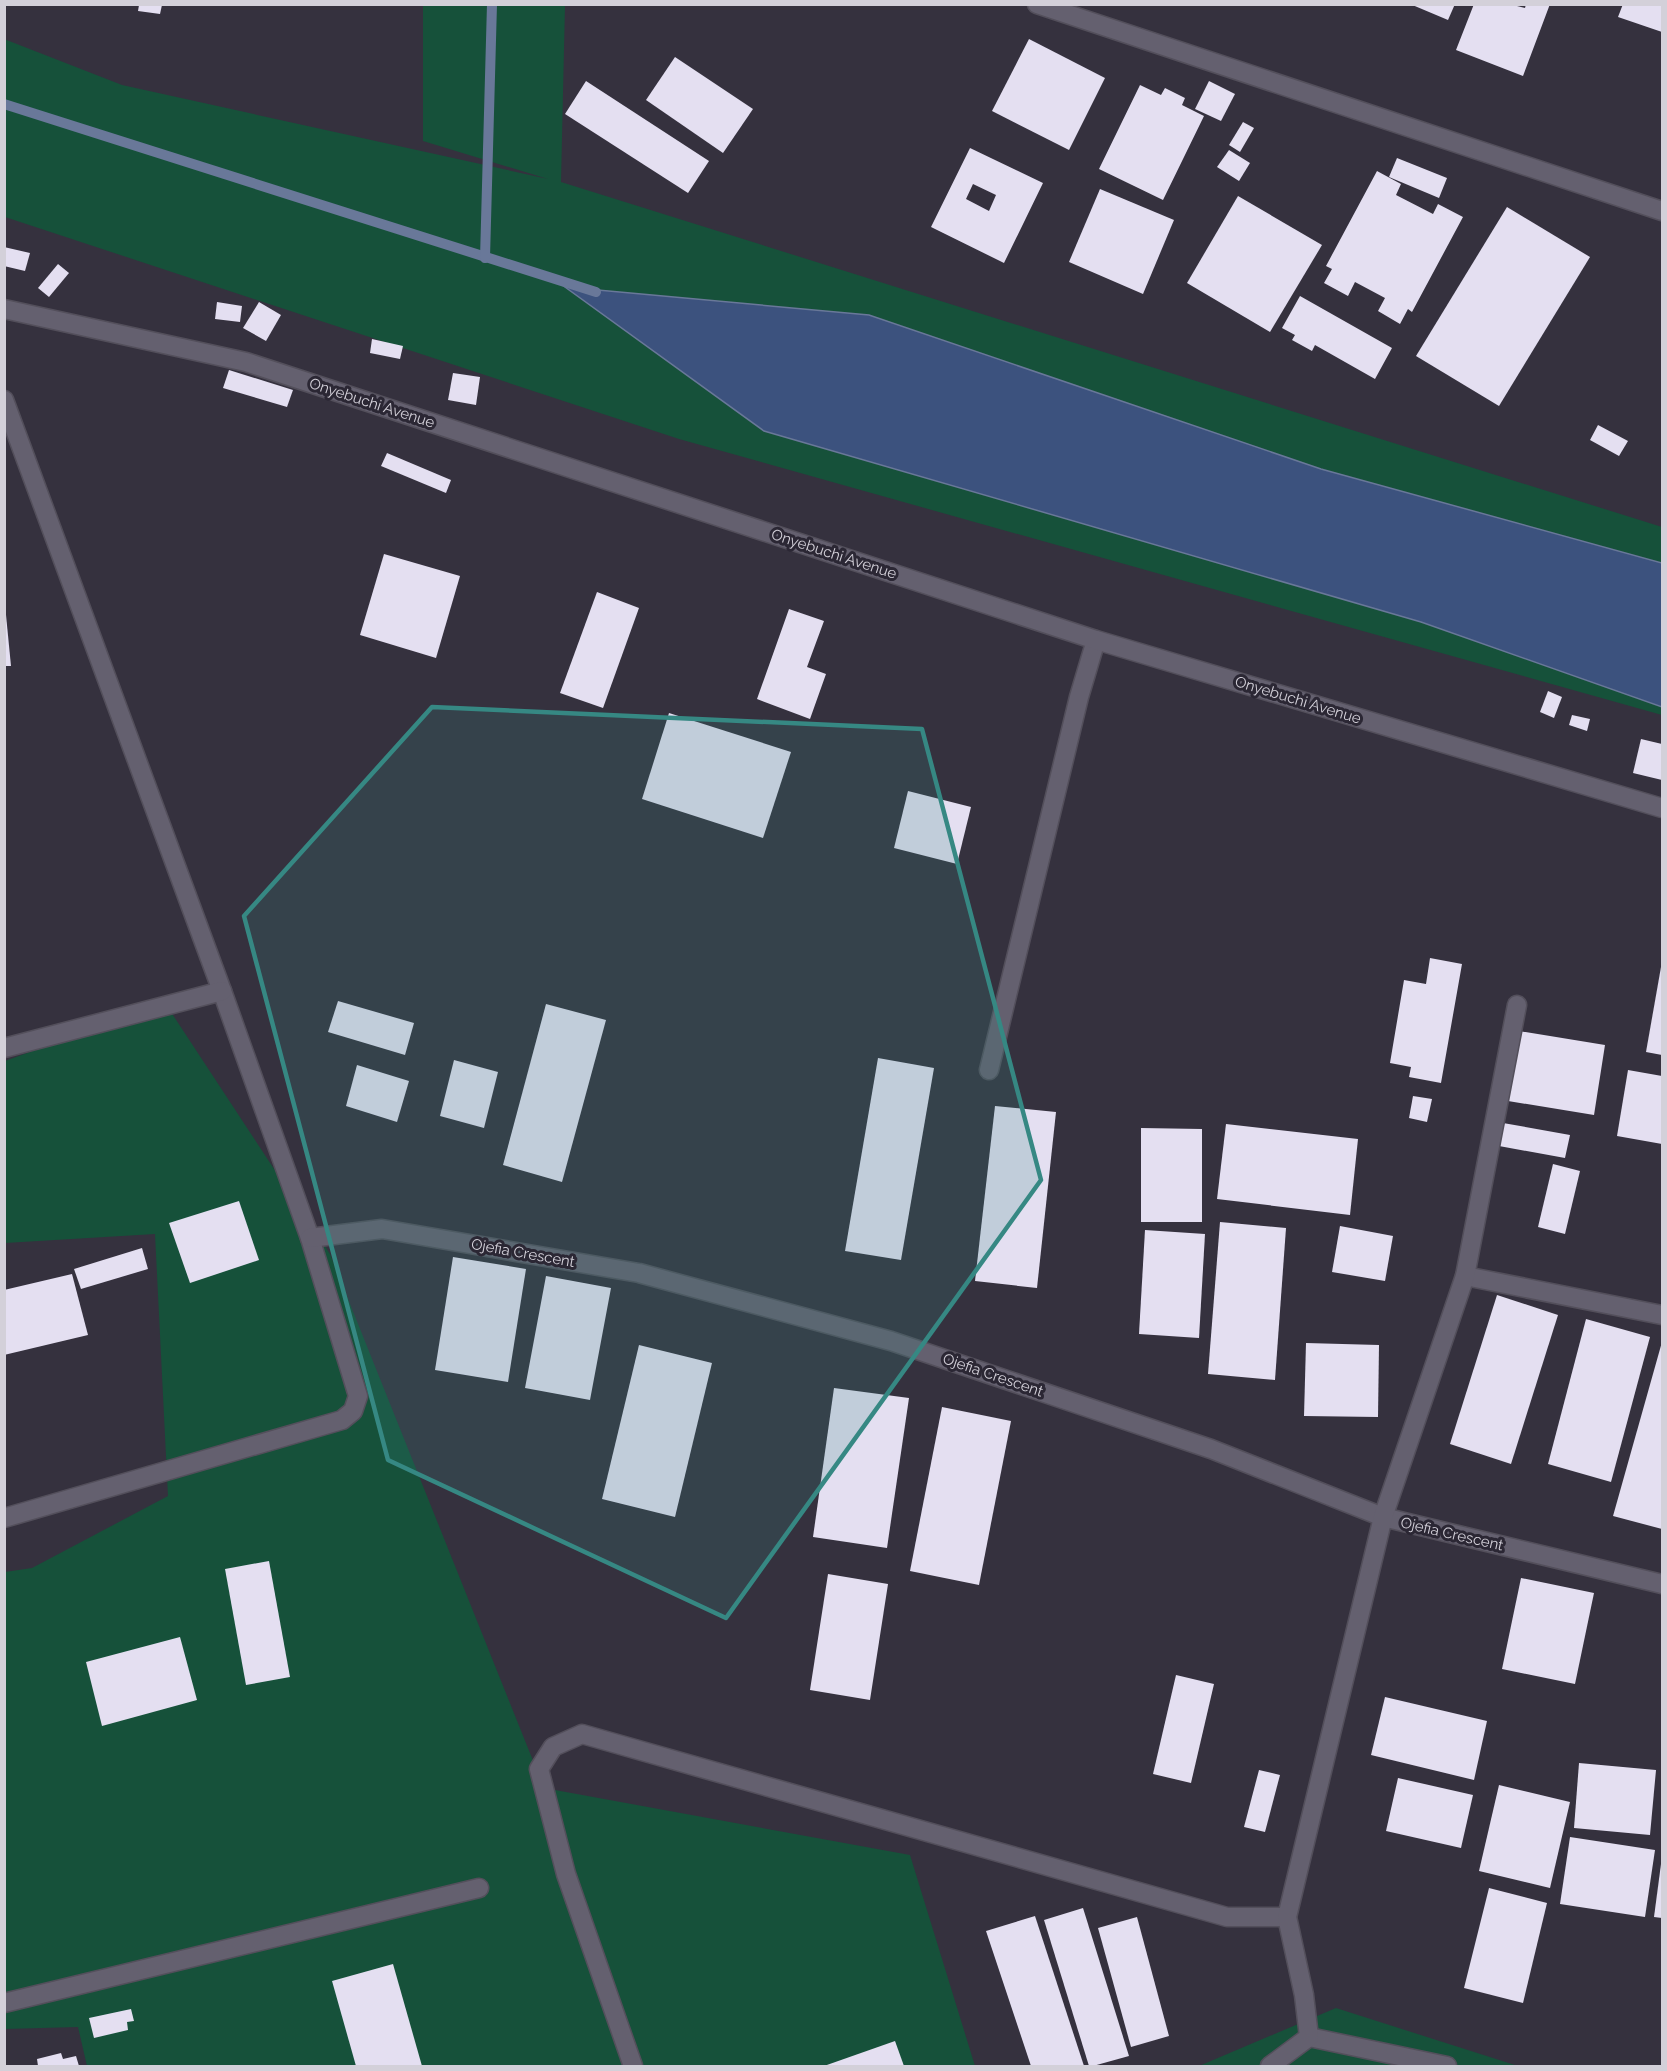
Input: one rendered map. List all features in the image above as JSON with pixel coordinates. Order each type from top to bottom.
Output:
[{"type":"street","points":[[1037,4],[1662,211]]},
{"type":"street","name":"Onyebuchi Avenue","points":[[4,309],[246,362],[1096,640],[1662,808]]},
{"type":"street","points":[[4,400],[313,1237],[358,1396],[353,1411],[342,1420],[4,1518]]},
{"type":"street","points":[[989,1070],[1077,708],[1096,640]]},
{"type":"street","points":[[4,1048],[222,991]]},
{"type":"street","points":[[1309,2037],[1304,1995],[1287,1917],[1383,1517],[1466,1276],[1517,1005]]},
{"type":"street","name":"Ojefia Crescent","points":[[313,1237],[382,1229],[639,1273],[891,1341],[1211,1449],[1383,1517],[1662,1584]]},
{"type":"street","points":[[1466,1276],[1662,1315]]},
{"type":"street","points":[[633,2067],[566,1874],[539,1769],[553,1747],[582,1734],[1227,1917],[1287,1917]]},
{"type":"street","points":[[4,2003],[479,1887]]},
{"type":"street","points":[[1270,2067],[1309,2037],[1447,2067]]},
{"type":"highlighted area","points":[[432,707],[922,729],[1041,1180],[726,1618],[388,1460],[244,916]]},
{"type":"green space","points":[[423,5],[565,5],[561,182],[1662,527],[1662,563],[1321,469],[566,287],[764,431],[1421,622],[1662,707],[1662,715],[679,439],[5,217],[4,39],[122,85],[548,179],[423,141]]},
{"type":"green space","points":[[165,1003],[330,1254],[544,1788],[910,1855],[975,2066],[87,2066],[78,2027],[5,2029],[5,1572],[32,1568],[168,1496],[155,1234],[5,1243],[5,1061]]},
{"type":"green space","points":[[1336,2008],[1518,2066],[1199,2066]]},
{"type":"water","points":[[565,287],[869,315],[1321,469],[1662,563],[1662,707],[1421,622],[764,431]]},
{"type":"building","points":[[1410,4],[1455,4],[1448,20]]},
{"type":"building","points":[[1474,4],[1509,4],[1525,8],[1526,4],[1550,4],[1523,76],[1456,50]]},
{"type":"building","points":[[1623,4],[1662,4],[1662,32],[1618,17]]},
{"type":"building","points":[[139,5],[162,5],[160,14],[138,11]]},
{"type":"building","points":[[1029,39],[1105,78],[1069,150],[992,111]]},
{"type":"building","points":[[675,57],[753,109],[723,153],[646,100]]},
{"type":"building","points":[[586,81],[709,161],[688,193],[565,114]]},
{"type":"building","points":[[1209,81],[1235,94],[1221,121],[1195,109]]},
{"type":"building","points":[[1140,85],[1161,95],[1165,88],[1185,98],[1182,105],[1204,116],[1163,200],[1099,169]]},
{"type":"building","points":[[1243,122],[1254,128],[1240,152],[1229,145]]},
{"type":"building","points":[[970,148],[1043,183],[1004,263],[931,227]],"holes":[[[973,184],[996,195],[989,211],[966,199]]]},
{"type":"building","points":[[1229,150],[1250,163],[1239,181],[1217,167]]},
{"type":"building","points":[[1397,158],[1447,178],[1439,198],[1389,177]]},
{"type":"building","points":[[1377,171],[1401,184],[1396,195],[1433,214],[1438,204],[1463,217],[1412,312],[1408,309],[1400,324],[1378,311],[1385,298],[1355,282],[1348,296],[1324,283],[1332,269],[1326,266]]},
{"type":"building","points":[[1100,189],[1174,220],[1143,294],[1069,262]]},
{"type":"building","points":[[1238,196],[1322,245],[1270,332],[1187,283]]},
{"type":"building","points":[[1507,207],[1590,257],[1499,406],[1416,356]]},
{"type":"building","points":[[4,247],[30,253],[25,271],[4,266]]},
{"type":"building","points":[[58,264],[69,273],[49,297],[38,288]]},
{"type":"building","points":[[1300,296],[1392,348],[1375,379],[1315,345],[1312,351],[1292,340],[1295,335],[1282,328]]},
{"type":"building","points":[[217,302],[242,306],[240,322],[215,319]]},
{"type":"building","points":[[259,302],[281,315],[266,341],[243,328]]},
{"type":"building","points":[[372,339],[403,346],[400,359],[370,353]]},
{"type":"building","points":[[229,370],[293,390],[287,407],[223,388]]},
{"type":"building","points":[[453,373],[480,377],[476,405],[448,400]]},
{"type":"building","points":[[1598,425],[1628,441],[1619,456],[1590,440]]},
{"type":"building","points":[[387,453],[451,480],[446,493],[381,466]]},
{"type":"building","points":[[384,554],[460,576],[436,658],[360,635]]},
{"type":"building","points":[[597,592],[639,608],[603,708],[560,693]]},
{"type":"building","points":[[789,609],[824,621],[807,667],[826,674],[810,719],[757,699]]},
{"type":"building","points":[[4,615],[6,615],[11,666],[4,666]]},
{"type":"building","points":[[1548,691],[1562,697],[1554,718],[1540,712]]},
{"type":"building","points":[[669,713],[791,752],[763,838],[642,799]]},
{"type":"building","points":[[1572,715],[1590,719],[1587,731],[1569,725]]},
{"type":"building","points":[[1641,739],[1662,744],[1662,780],[1633,773]]},
{"type":"building","points":[[908,791],[971,807],[957,864],[894,848]]},
{"type":"building","points":[[1430,958],[1462,964],[1441,1083],[1409,1077],[1411,1067],[1390,1063],[1404,980],[1426,984]]},
{"type":"building","points":[[1662,967],[1662,1055],[1646,1052]]},
{"type":"building","points":[[338,1001],[414,1023],[405,1055],[328,1032]]},
{"type":"building","points":[[546,1004],[606,1020],[562,1182],[503,1165]]},
{"type":"building","points":[[1519,1031],[1605,1045],[1594,1115],[1508,1101]]},
{"type":"building","points":[[878,1058],[934,1068],[901,1260],[845,1251]]},
{"type":"building","points":[[454,1060],[498,1072],[484,1128],[440,1116]]},
{"type":"building","points":[[357,1065],[409,1081],[397,1122],[346,1106]]},
{"type":"building","points":[[1628,1070],[1662,1076],[1662,1144],[1617,1136]]},
{"type":"building","points":[[1413,1096],[1432,1099],[1427,1122],[1409,1118]]},
{"type":"building","points":[[995,1106],[1056,1112],[1037,1288],[975,1281]]},
{"type":"building","points":[[1503,1123],[1570,1135],[1565,1158],[1499,1146]]},
{"type":"building","points":[[1226,1124],[1358,1139],[1350,1215],[1217,1199]]},
{"type":"building","points":[[1141,1128],[1202,1129],[1202,1222],[1141,1222]]},
{"type":"building","points":[[1553,1164],[1580,1171],[1565,1234],[1538,1227]]},
{"type":"building","points":[[239,1201],[259,1260],[190,1283],[169,1223]]},
{"type":"building","points":[[1220,1222],[1286,1228],[1275,1380],[1208,1374]]},
{"type":"building","points":[[1340,1226],[1393,1236],[1385,1281],[1332,1272]]},
{"type":"building","points":[[1145,1230],[1205,1234],[1199,1338],[1139,1334]]},
{"type":"building","points":[[142,1248],[148,1269],[81,1289],[74,1269]]},
{"type":"building","points":[[453,1257],[526,1269],[508,1382],[435,1370]]},
{"type":"building","points":[[72,1274],[88,1335],[4,1355],[4,1290]]},
{"type":"building","points":[[546,1276],[611,1288],[590,1400],[525,1388]]},
{"type":"building","points":[[1497,1295],[1558,1315],[1511,1464],[1450,1444]]},
{"type":"building","points":[[1586,1319],[1650,1337],[1611,1482],[1548,1464]]},
{"type":"building","points":[[1662,1342],[1662,1529],[1613,1516]]},
{"type":"building","points":[[1306,1343],[1379,1345],[1378,1417],[1304,1416]]},
{"type":"building","points":[[639,1345],[712,1363],[675,1517],[602,1499]]},
{"type":"building","points":[[834,1388],[909,1398],[887,1548],[813,1537]]},
{"type":"building","points":[[942,1407],[1011,1421],[979,1585],[910,1571]]},
{"type":"building","points":[[269,1561],[290,1677],[246,1685],[225,1569]]},
{"type":"building","points":[[828,1574],[888,1584],[870,1700],[810,1690]]},
{"type":"building","points":[[1521,1578],[1594,1593],[1575,1684],[1502,1669]]},
{"type":"building","points":[[180,1637],[197,1700],[102,1726],[86,1662]]},
{"type":"building","points":[[1176,1675],[1214,1684],[1191,1783],[1153,1774]]},
{"type":"building","points":[[1385,1697],[1487,1721],[1474,1780],[1371,1755]]},
{"type":"building","points":[[1579,1763],[1656,1770],[1650,1835],[1574,1828]]},
{"type":"building","points":[[1259,1770],[1280,1775],[1265,1832],[1244,1827]]},
{"type":"building","points":[[1398,1778],[1473,1795],[1461,1848],[1386,1831]]},
{"type":"building","points":[[1499,1785],[1570,1802],[1550,1888],[1479,1871]]},
{"type":"building","points":[[1570,1837],[1655,1850],[1645,1917],[1560,1904]]},
{"type":"building","points":[[1662,1864],[1662,1918],[1654,1917]]},
{"type":"building","points":[[1489,1888],[1547,1903],[1523,2003],[1464,1988]]},
{"type":"building","points":[[1083,1908],[1129,2056],[1093,2066],[1089,2066],[1044,1920]]},
{"type":"building","points":[[1035,1916],[1084,2066],[1031,2066],[986,1931]]},
{"type":"building","points":[[1137,1917],[1169,2036],[1131,2047],[1098,1928]]},
{"type":"building","points":[[393,1964],[422,2066],[356,2066],[332,1981]]},
{"type":"building","points":[[131,2009],[134,2021],[127,2022],[128,2030],[94,2038],[89,2018]]},
{"type":"building","points":[[895,2041],[904,2066],[824,2066]]},
{"type":"building","points":[[61,2053],[63,2059],[76,2056],[79,2066],[38,2066],[37,2059]]},
{"type":"waterway","points":[[485,258],[492,4]]},
{"type":"waterway","points":[[4,104],[596,292]]}]
